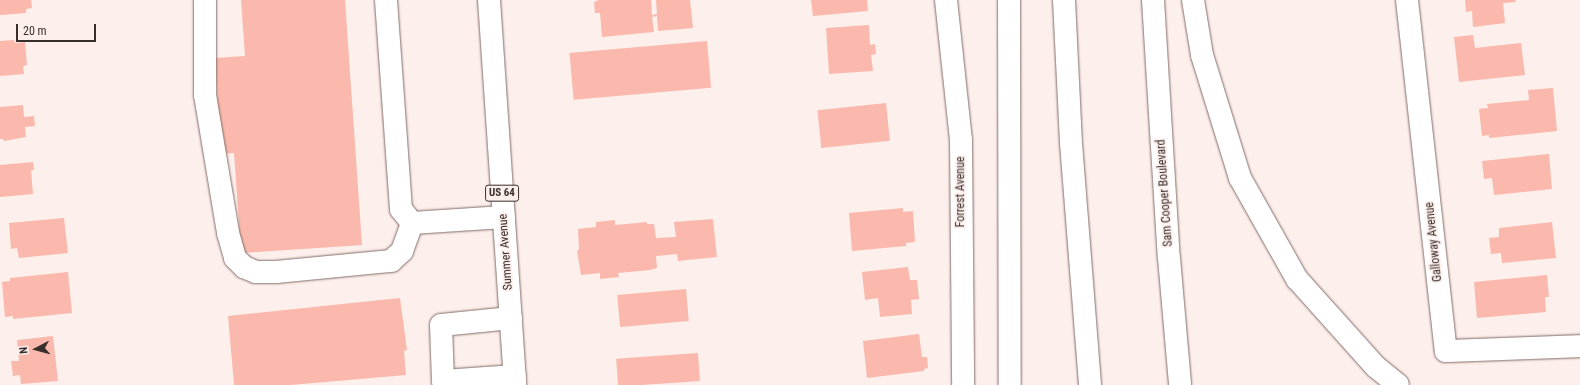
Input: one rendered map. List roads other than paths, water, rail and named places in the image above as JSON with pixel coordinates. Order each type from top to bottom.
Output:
[{"type":"main road","points":[[205,0],[205,95],[228,233],[235,258],[244,267],[256,272],[276,272],[391,261],[402,251],[412,224]]},
{"type":"main road","points":[[386,0],[401,209],[412,224]]},
{"type":"main road","name":"Summer Avenue","points":[[489,0],[515,380]]},
{"type":"main road","name":"Forrest Avenue","points":[[946,0],[961,140],[963,385]]},
{"type":"main road","points":[[1009,0],[1010,385]]},
{"type":"main road","points":[[1064,0],[1071,143],[1090,385]]},
{"type":"main road","name":"Sam Cooper Boulevard","points":[[1153,0],[1169,258],[1180,385]]},
{"type":"main road","points":[[1193,0],[1202,55],[1240,178],[1297,279],[1376,367],[1398,385]]},
{"type":"main road","name":"Galloway Avenue","points":[[1407,0],[1446,351],[1580,346]]},
{"type":"main road","points":[[412,224],[504,217]]},
{"type":"main road","points":[[511,318],[441,325],[442,383],[515,380]]}]
